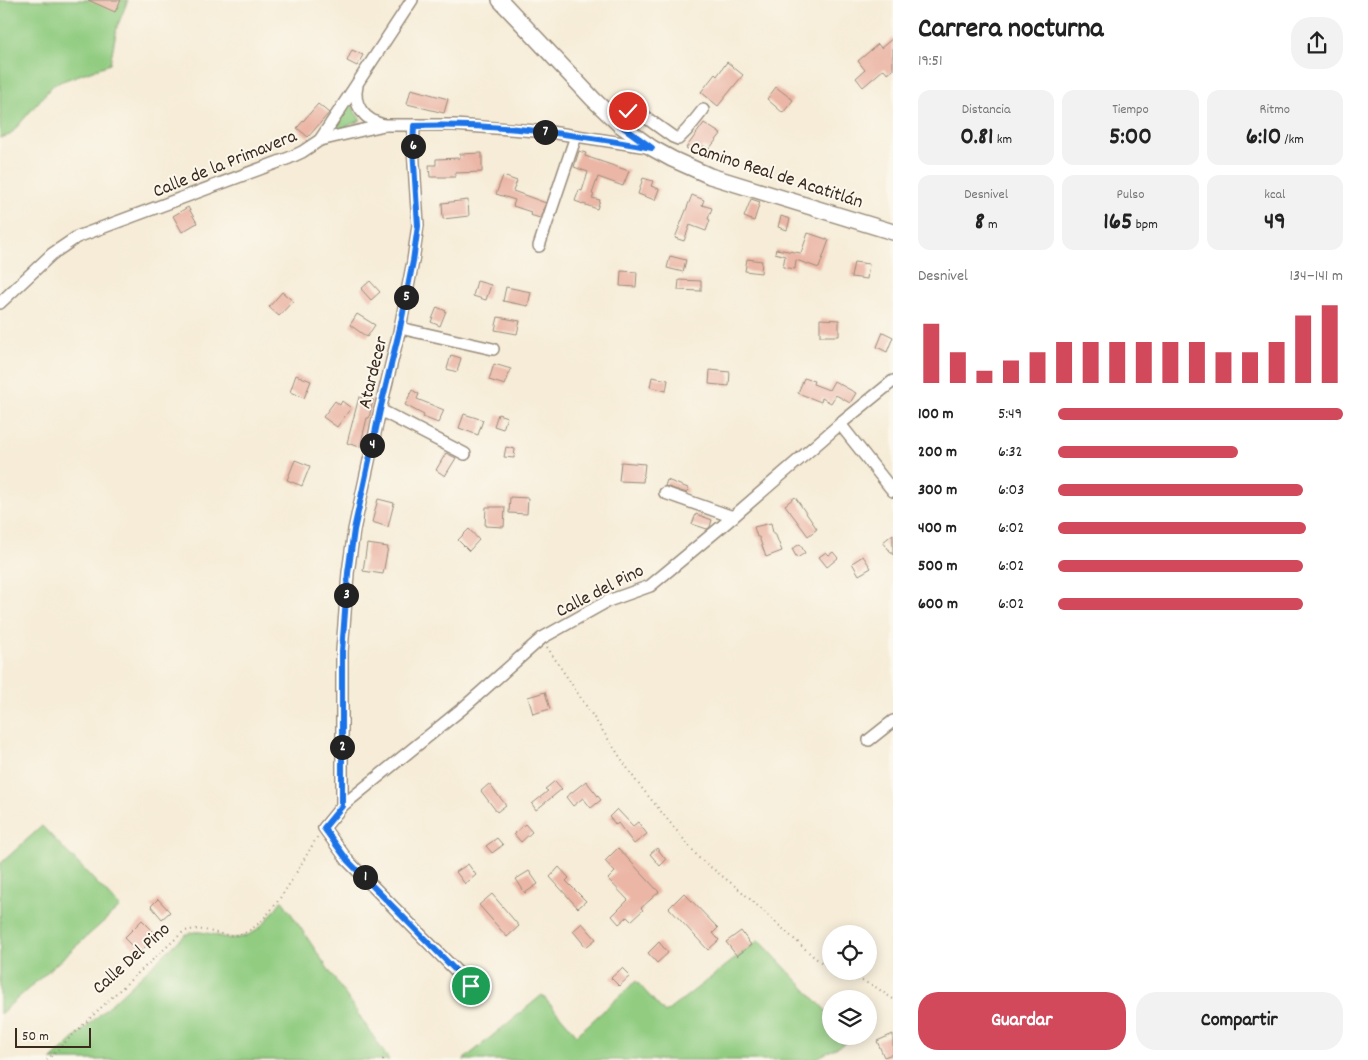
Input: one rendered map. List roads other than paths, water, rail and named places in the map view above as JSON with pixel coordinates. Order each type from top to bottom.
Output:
[{"type":"main road","name":"Camino Real de Acatitlán","points":[[500,0],[593,99],[619,124],[652,148],[710,176],[893,232]]},
{"type":"street","name":"Calle de la Primavera","points":[[0,303],[52,254],[77,238],[289,158],[320,140],[412,0]]},
{"type":"street","points":[[361,78],[356,94],[358,106],[366,117],[378,124],[414,126],[454,124],[576,136],[652,148]]},
{"type":"street","points":[[619,124],[628,111],[634,109],[678,139],[703,110]]},
{"type":"street","points":[[320,140],[384,125]]},
{"type":"street","name":"Atardecer","points":[[342,806],[342,651],[348,573],[354,530],[400,328],[413,261],[418,226],[413,148],[414,126]]},
{"type":"street","points":[[539,246],[576,136]]},
{"type":"street","points":[[400,328],[493,349]]},
{"type":"street","name":"Calle del Pino","points":[[342,806],[463,708],[542,638],[608,601],[650,586],[893,381]]},
{"type":"street","points":[[380,410],[465,454]]},
{"type":"street","points":[[840,424],[893,492]]},
{"type":"street","points":[[665,493],[733,516]]},
{"type":"street","points":[[869,740],[893,720]]},
{"type":"street","points":[[342,806],[324,828],[348,861],[471,986]]}]
